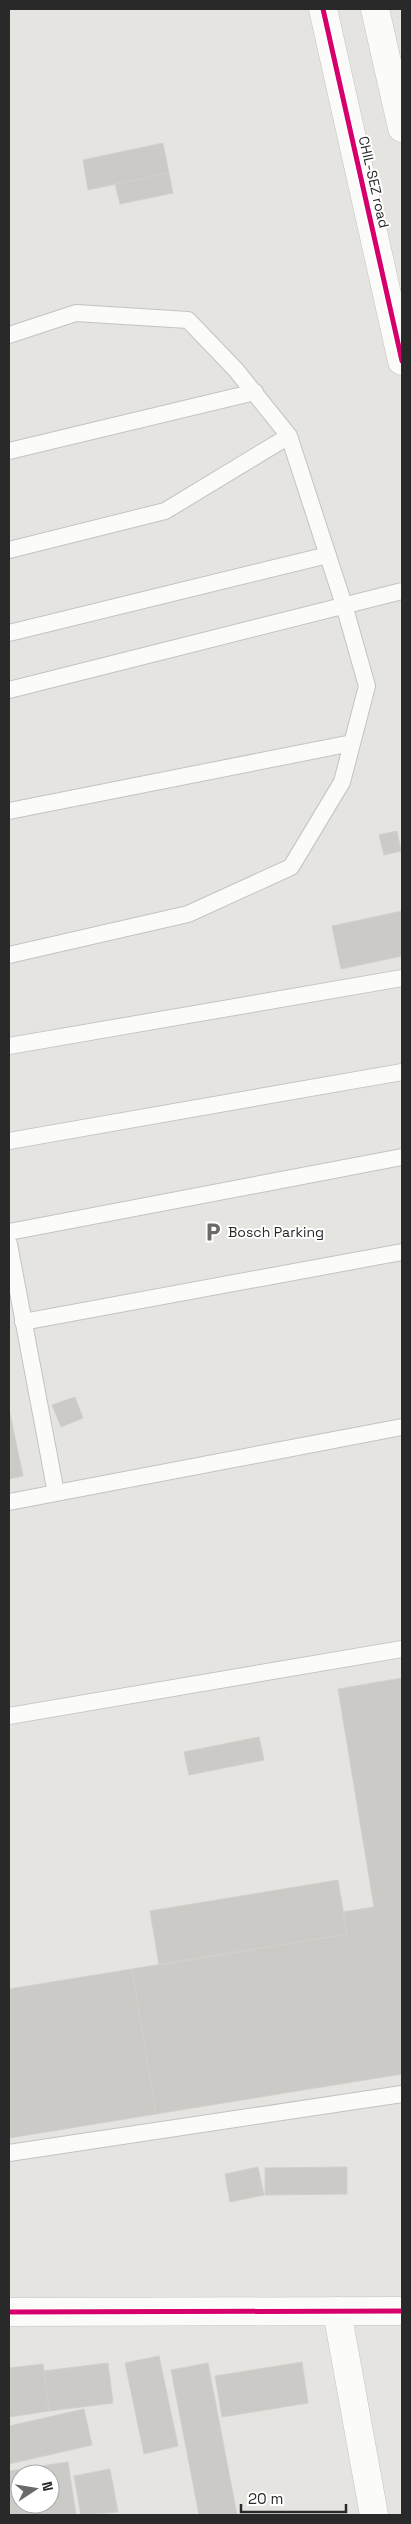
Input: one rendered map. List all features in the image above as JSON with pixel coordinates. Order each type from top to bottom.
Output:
[{"type":"street","name":"CHIL-SEZ road","points":[[323,9],[402,361]]},
{"type":"street","points":[[375,9],[402,128]]},
{"type":"street","points":[[337,2311],[374,2515]]},
{"type":"street","points":[[9,2312],[402,2311]]},
{"type":"lane","points":[[9,335],[76,313],[188,320],[255,392],[289,436],[344,605],[367,686],[342,782],[291,867],[188,914],[9,954]]},
{"type":"lane","points":[[9,451],[255,392]]},
{"type":"lane","points":[[9,550],[165,510],[289,436]]},
{"type":"lane","points":[[9,633],[328,555]]},
{"type":"lane","points":[[9,690],[402,591]]},
{"type":"lane","points":[[9,811],[352,743]]},
{"type":"lane","points":[[9,1046],[402,978]]},
{"type":"lane","points":[[9,1141],[402,1072]]},
{"type":"lane","points":[[9,1232],[402,1157]]},
{"type":"lane","points":[[9,1244],[56,1493]]},
{"type":"lane","points":[[23,1322],[402,1252]]},
{"type":"lane","points":[[9,1502],[402,1427]]},
{"type":"lane","points":[[9,1716],[402,1649]]},
{"type":"lane","points":[[9,2153],[402,2094]]},
{"type":"building","points":[[163,143],[169,173],[88,190],[83,160]]},
{"type":"building","points":[[169,173],[173,193],[120,204],[115,184]]},
{"type":"building","points":[[397,831],[401,851],[384,855],[379,835]]},
{"type":"building","points":[[402,911],[402,956],[341,969],[332,926]]},
{"type":"building","points":[[75,1397],[83,1418],[61,1427],[52,1405]]},
{"type":"building","points":[[9,1409],[23,1476],[9,1479]]},
{"type":"building","points":[[402,1678],[402,2074],[156,2114],[132,1969],[347,1934],[343,1912],[374,1907],[338,1689]]},
{"type":"building","points":[[259,1737],[264,1760],[189,1775],[184,1752]]},
{"type":"building","points":[[338,1880],[347,1934],[159,1965],[150,1911]]},
{"type":"building","points":[[132,1969],[156,2114],[9,2138],[9,1989]]},
{"type":"building","points":[[258,2167],[264,2195],[230,2202],[225,2174]]},
{"type":"building","points":[[347,2167],[347,2194],[265,2195],[265,2168]]},
{"type":"building","points":[[159,2356],[178,2446],[144,2454],[125,2363]]},
{"type":"building","points":[[302,2362],[308,2403],[222,2417],[215,2376]]},
{"type":"building","points":[[108,2363],[113,2403],[49,2411],[44,2371]]},
{"type":"building","points":[[208,2363],[237,2515],[199,2515],[171,2370]]},
{"type":"building","points":[[43,2364],[49,2411],[9,2417],[9,2368]]},
{"type":"building","points":[[84,2409],[92,2445],[9,2464],[9,2426]]},
{"type":"building","points":[[68,2462],[76,2515],[9,2515],[10,2471],[10,2514],[60,2514],[60,2464],[55,2464]]},
{"type":"building","points":[[110,2469],[118,2512],[81,2515],[74,2476]]},
{"type":"cycle path","points":[[323,9],[402,361]]},
{"type":"cycle path","points":[[9,2312],[402,2311]]},
{"type":"place","name":"Bosch Parking","points":[[213,1232]]}]
